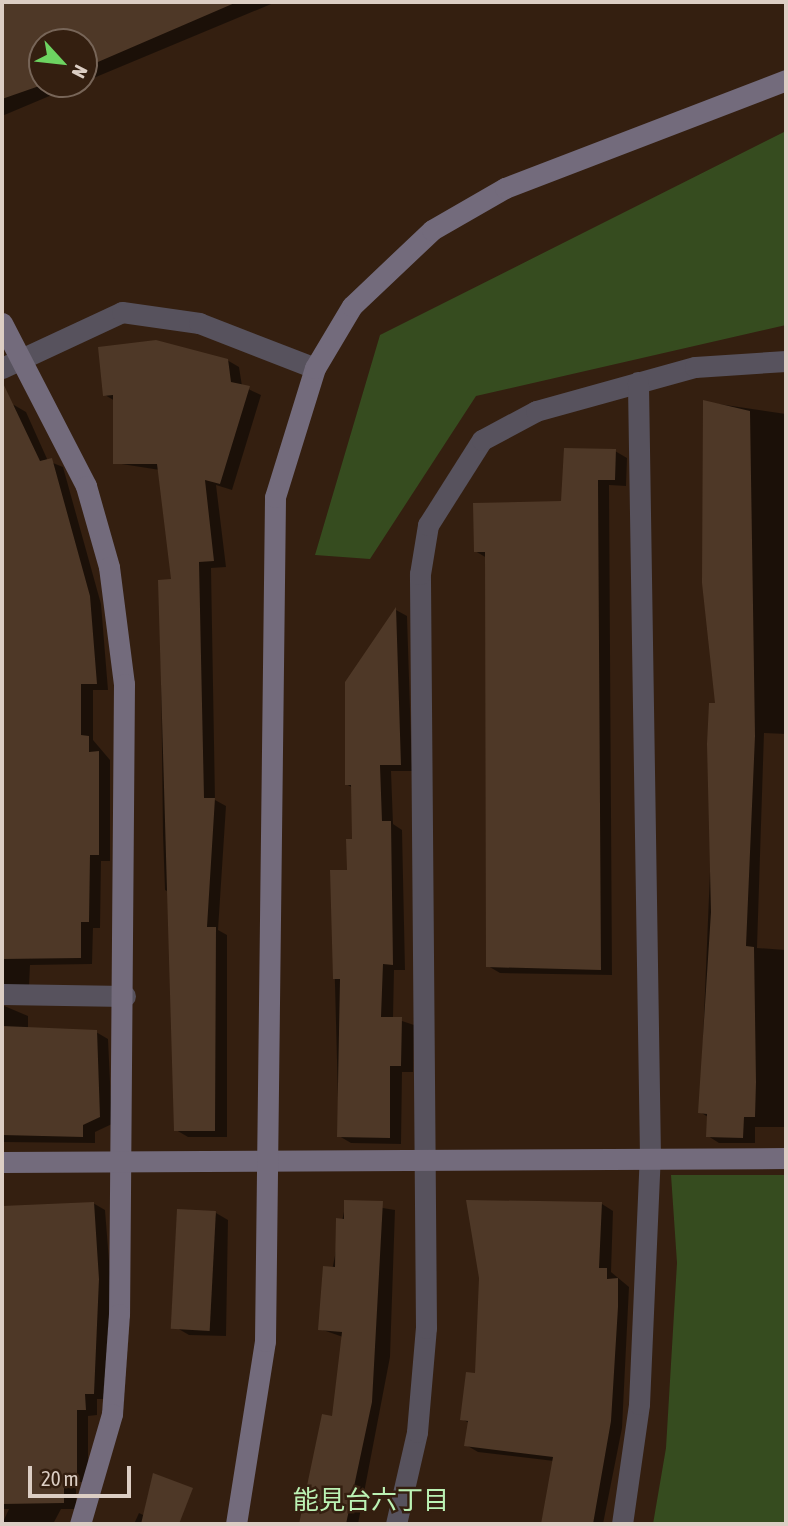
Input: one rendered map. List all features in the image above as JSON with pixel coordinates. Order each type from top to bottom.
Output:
[{"type":"street","points":[[236,1524],[265,1341],[275,497],[315,368],[352,306],[432,230],[505,188],[786,80]]},
{"type":"street","points":[[2,368],[122,312],[161,313],[315,368]]},
{"type":"street","points":[[2,323],[86,486],[109,567],[124,684],[123,1160],[112,1414],[80,1524]]},
{"type":"street","points":[[396,1524],[417,1432],[426,1328],[420,575],[428,525],[482,440],[536,411],[695,368],[786,361]]},
{"type":"street","points":[[622,1524],[639,1404],[650,1157],[638,382]]},
{"type":"street","points":[[2,994],[125,996]]},
{"type":"street","points":[[2,1162],[267,1162],[425,1155],[786,1158]]},
{"type":"green space","points":[[786,131],[786,325],[476,396],[370,559],[315,555],[380,335]]},
{"type":"green space","points":[[671,1175],[786,1175],[786,1524],[653,1524],[666,1448],[677,1263]]},
{"type":"building","points":[[2,2],[237,2],[98,62],[98,28],[28,28],[28,90],[2,99]]},
{"type":"building","points":[[156,340],[228,359],[231,382],[250,386],[220,484],[205,480],[214,561],[199,562],[204,798],[215,798],[207,927],[216,927],[215,1131],[174,1131],[158,580],[171,579],[157,464],[113,464],[113,395],[103,396],[98,347]]},
{"type":"building","points":[[2,381],[40,461],[52,458],[90,596],[97,684],[81,684],[81,735],[89,736],[89,752],[99,751],[99,855],[90,855],[89,922],[81,922],[81,958],[2,959]]},
{"type":"building","points":[[703,400],[750,411],[755,736],[746,946],[754,947],[756,1082],[755,1117],[744,1117],[743,1138],[706,1137],[707,1114],[698,1113],[711,912],[707,744],[709,703],[715,703],[702,583]]},
{"type":"building","points":[[564,448],[616,449],[615,480],[598,480],[601,970],[486,967],[485,552],[474,552],[473,503],[561,501]]},
{"type":"building","points":[[396,607],[401,765],[380,765],[382,821],[391,821],[393,965],[383,964],[381,1017],[402,1017],[401,1066],[390,1066],[390,1138],[337,1137],[340,979],[333,979],[330,870],[347,870],[346,839],[352,839],[351,785],[345,785],[345,682]]},
{"type":"building","points":[[2,1026],[97,1030],[100,1117],[83,1125],[83,1137],[2,1135]]},
{"type":"building","points":[[344,1200],[383,1201],[372,1402],[346,1524],[299,1524],[322,1414],[332,1416],[342,1332],[318,1330],[323,1266],[335,1267],[336,1218],[344,1219]]},
{"type":"building","points":[[466,1200],[602,1202],[599,1268],[607,1268],[607,1279],[618,1278],[618,1307],[611,1421],[593,1524],[541,1524],[553,1457],[464,1446],[468,1421],[460,1420],[466,1372],[475,1373],[479,1278]]},
{"type":"building","points":[[94,1202],[99,1279],[94,1394],[85,1394],[86,1410],[77,1410],[77,1476],[64,1476],[64,1503],[2,1504],[2,1206]]},
{"type":"building","points":[[177,1209],[216,1211],[210,1331],[171,1329]]},
{"type":"building","points":[[153,1473],[193,1488],[179,1524],[141,1524]]},
{"type":"district","name":"能見台六丁目","points":[[371,1501]]}]
